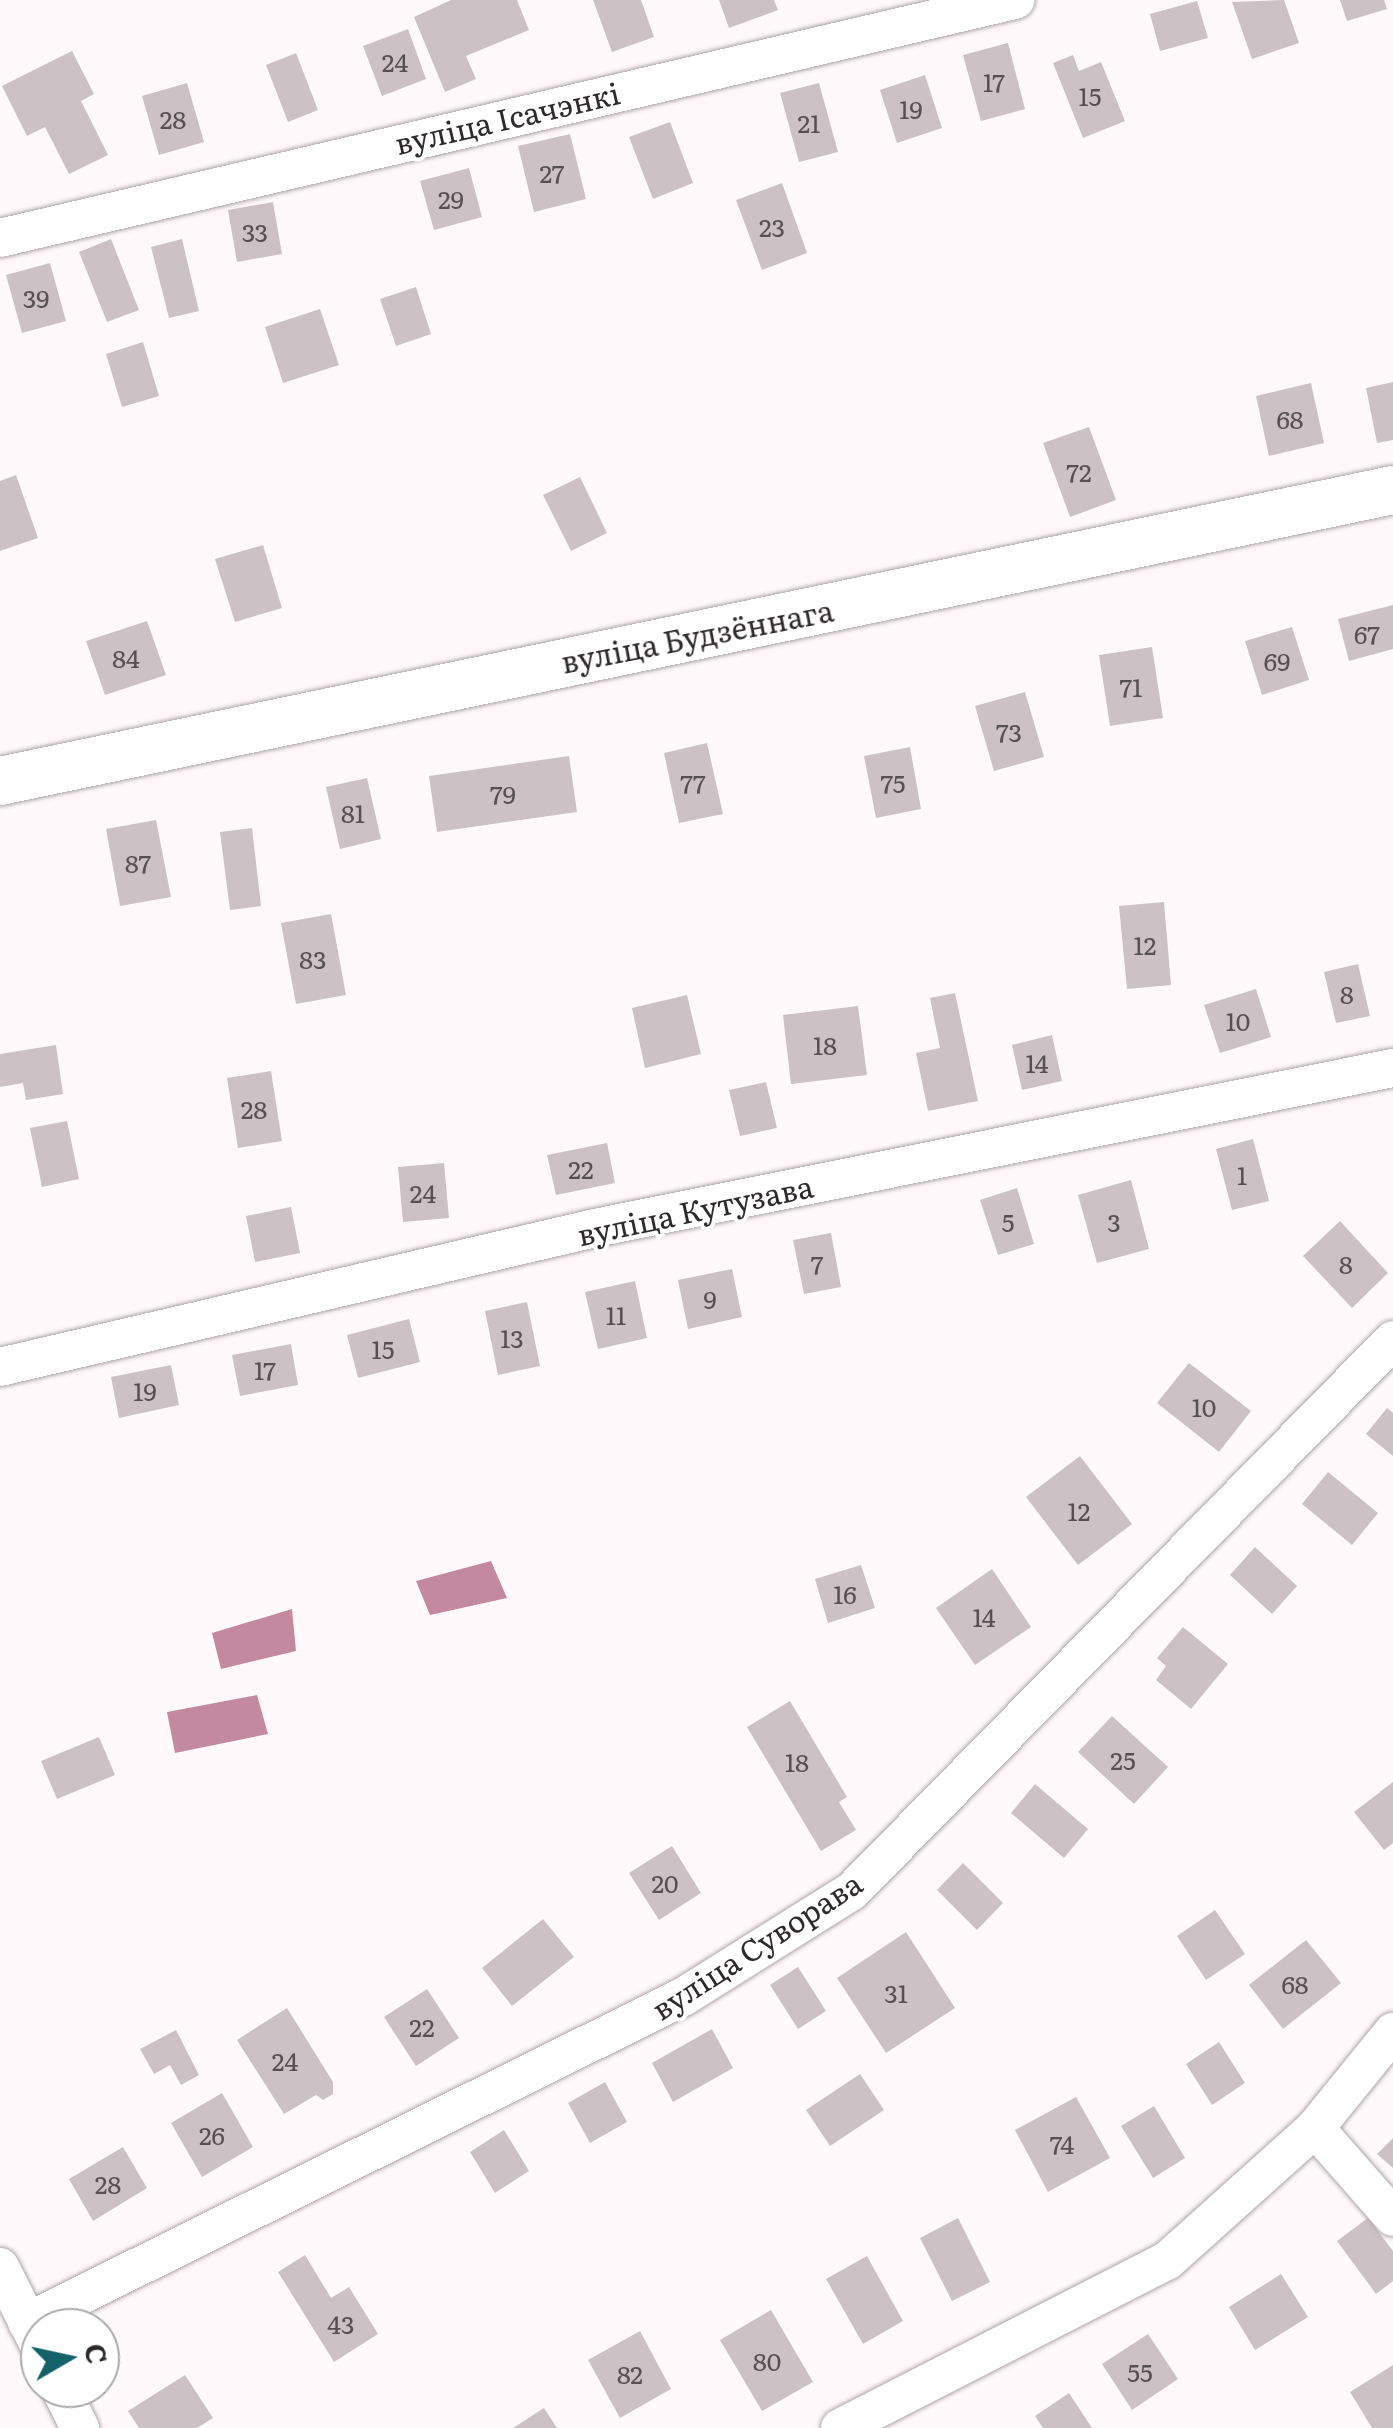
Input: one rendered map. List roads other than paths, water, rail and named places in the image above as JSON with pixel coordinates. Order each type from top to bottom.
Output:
[{"type":"street","name":"вуліца Ісачэнкі","points":[[0,238],[1015,0]]},
{"type":"street","name":"вуліца Будзённага","points":[[0,780],[1393,490]]},
{"type":"street","name":"вуліца Кутузава","points":[[0,1367],[595,1228],[1393,1068]]},
{"type":"street","name":"вуліца Суворава","points":[[84,2308],[683,1997],[852,1891],[1393,1340]]},
{"type":"street","points":[[840,2428],[1167,2261],[1315,2128],[1393,2032]]},
{"type":"street","points":[[1315,2128],[1393,2216]]},
{"type":"street","points":[[0,2267],[21,2308]]}]
